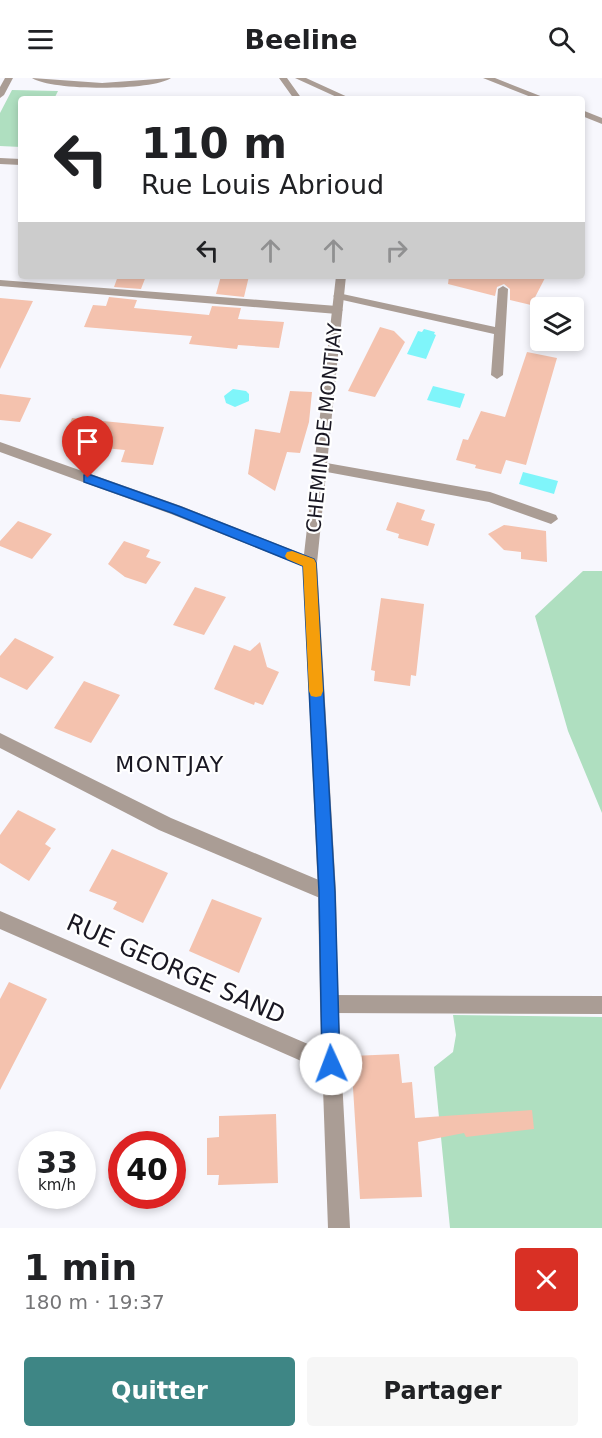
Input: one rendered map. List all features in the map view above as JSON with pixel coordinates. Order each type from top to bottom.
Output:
[{"type":"street","points":[[0,95],[9,78]]},
{"type":"street","points":[[36,78],[70,88],[111,86],[167,78]]},
{"type":"street","points":[[283,78],[296,96]]},
{"type":"street","points":[[298,78],[341,96]]},
{"type":"street","points":[[487,78],[535,96]]},
{"type":"street","points":[[585,114],[602,121]]},
{"type":"street","points":[[0,160],[18,162]]},
{"type":"street","name":"CHEMIN DE MONTJAY","points":[[339,1228],[331,1064],[327,892],[310,563],[342,279]]},
{"type":"street","points":[[0,283],[338,303],[500,332]]},
{"type":"street","points":[[497,375],[502,289]]},
{"type":"street","points":[[0,447],[176,510],[310,563]]},
{"type":"street","points":[[321,467],[490,497],[551,519]]},
{"type":"street","points":[[0,740],[165,824],[327,892]]},
{"type":"street","name":"RUE GEORGE SAND","points":[[0,920],[331,1064]]},
{"type":"street","points":[[329,1004],[602,1005]]},
{"type":"green space","points":[[12,90],[58,91],[56,96],[18,96],[18,147],[0,146],[0,113]]},
{"type":"green space","points":[[583,571],[602,571],[602,813],[568,731],[535,616]]},
{"type":"green space","points":[[453,1015],[602,1017],[602,1228],[450,1228],[434,1067],[453,1052],[456,1035]]},
{"type":"water","points":[[424,329],[435,332],[436,335],[426,359],[407,354],[418,331],[422,332]]},
{"type":"water","points":[[433,386],[465,394],[460,408],[427,400]]},
{"type":"water","points":[[233,389],[246,391],[249,394],[249,401],[235,407],[226,403],[224,396]]},
{"type":"water","points":[[523,472],[558,481],[554,494],[519,484]]},
{"type":"building","points":[[117,279],[145,279],[141,289],[114,287]]},
{"type":"building","points":[[220,279],[248,279],[244,297],[216,294]]},
{"type":"building","points":[[449,279],[544,279],[535,297],[530,297],[530,305],[510,300],[510,289],[504,284],[497,287],[495,296],[448,284]]},
{"type":"building","points":[[109,297],[137,300],[134,308],[209,315],[212,306],[241,308],[238,319],[284,322],[279,348],[238,345],[237,349],[189,344],[192,336],[84,327],[93,305],[106,306]]},
{"type":"building","points":[[0,298],[33,301],[0,369]]},
{"type":"building","points":[[380,327],[394,331],[405,342],[375,397],[348,391]]},
{"type":"building","points":[[527,352],[557,358],[526,465],[506,460],[501,474],[475,468],[476,465],[456,460],[463,439],[468,440],[481,411],[505,417]]},
{"type":"building","points":[[290,391],[312,392],[309,422],[300,453],[287,452],[275,491],[248,474],[255,429],[280,433]]},
{"type":"building","points":[[0,394],[31,398],[20,422],[0,420]]},
{"type":"building","points":[[72,418],[164,427],[153,465],[121,462],[125,450],[62,444]]},
{"type":"building","points":[[397,502],[425,510],[421,520],[435,524],[428,546],[398,538],[399,534],[386,530]]},
{"type":"building","points":[[18,521],[52,534],[32,559],[0,546],[0,541]]},
{"type":"building","points":[[504,525],[546,531],[547,562],[521,559],[521,552],[504,550],[488,534]]},
{"type":"building","points":[[124,541],[150,550],[146,557],[161,562],[146,584],[125,577],[108,564]]},
{"type":"building","points":[[195,587],[226,597],[204,635],[173,625]]},
{"type":"building","points":[[381,598],[424,604],[416,676],[411,675],[410,686],[374,681],[375,671],[371,670]]},
{"type":"building","points":[[15,638],[54,657],[27,690],[0,677],[0,656]]},
{"type":"building","points":[[260,642],[267,667],[279,672],[263,705],[255,702],[254,705],[214,689],[234,645],[250,651]]},
{"type":"building","points":[[84,681],[120,695],[91,743],[54,728]]},
{"type":"building","points":[[18,810],[56,829],[45,844],[51,848],[29,881],[0,863],[0,835]]},
{"type":"building","points":[[112,849],[168,873],[143,923],[113,909],[117,902],[89,891]]},
{"type":"building","points":[[212,899],[262,918],[239,973],[189,951]]},
{"type":"building","points":[[9,982],[47,999],[0,1090],[0,999]]},
{"type":"building","points":[[399,1054],[402,1083],[412,1082],[415,1118],[532,1110],[534,1129],[466,1137],[464,1133],[418,1142],[422,1197],[360,1199],[351,1056]]},
{"type":"building","points":[[276,1114],[278,1183],[218,1185],[219,1175],[207,1175],[207,1138],[219,1137],[219,1116]]},
{"type":"slow traffic","points":[[292,556],[310,563],[316,691]]},
{"type":"district","name":"MONTJAY","points":[[170,764]]},
{"type":"route","points":[[88,478],[310,563],[327,892],[331,1064]]}]
